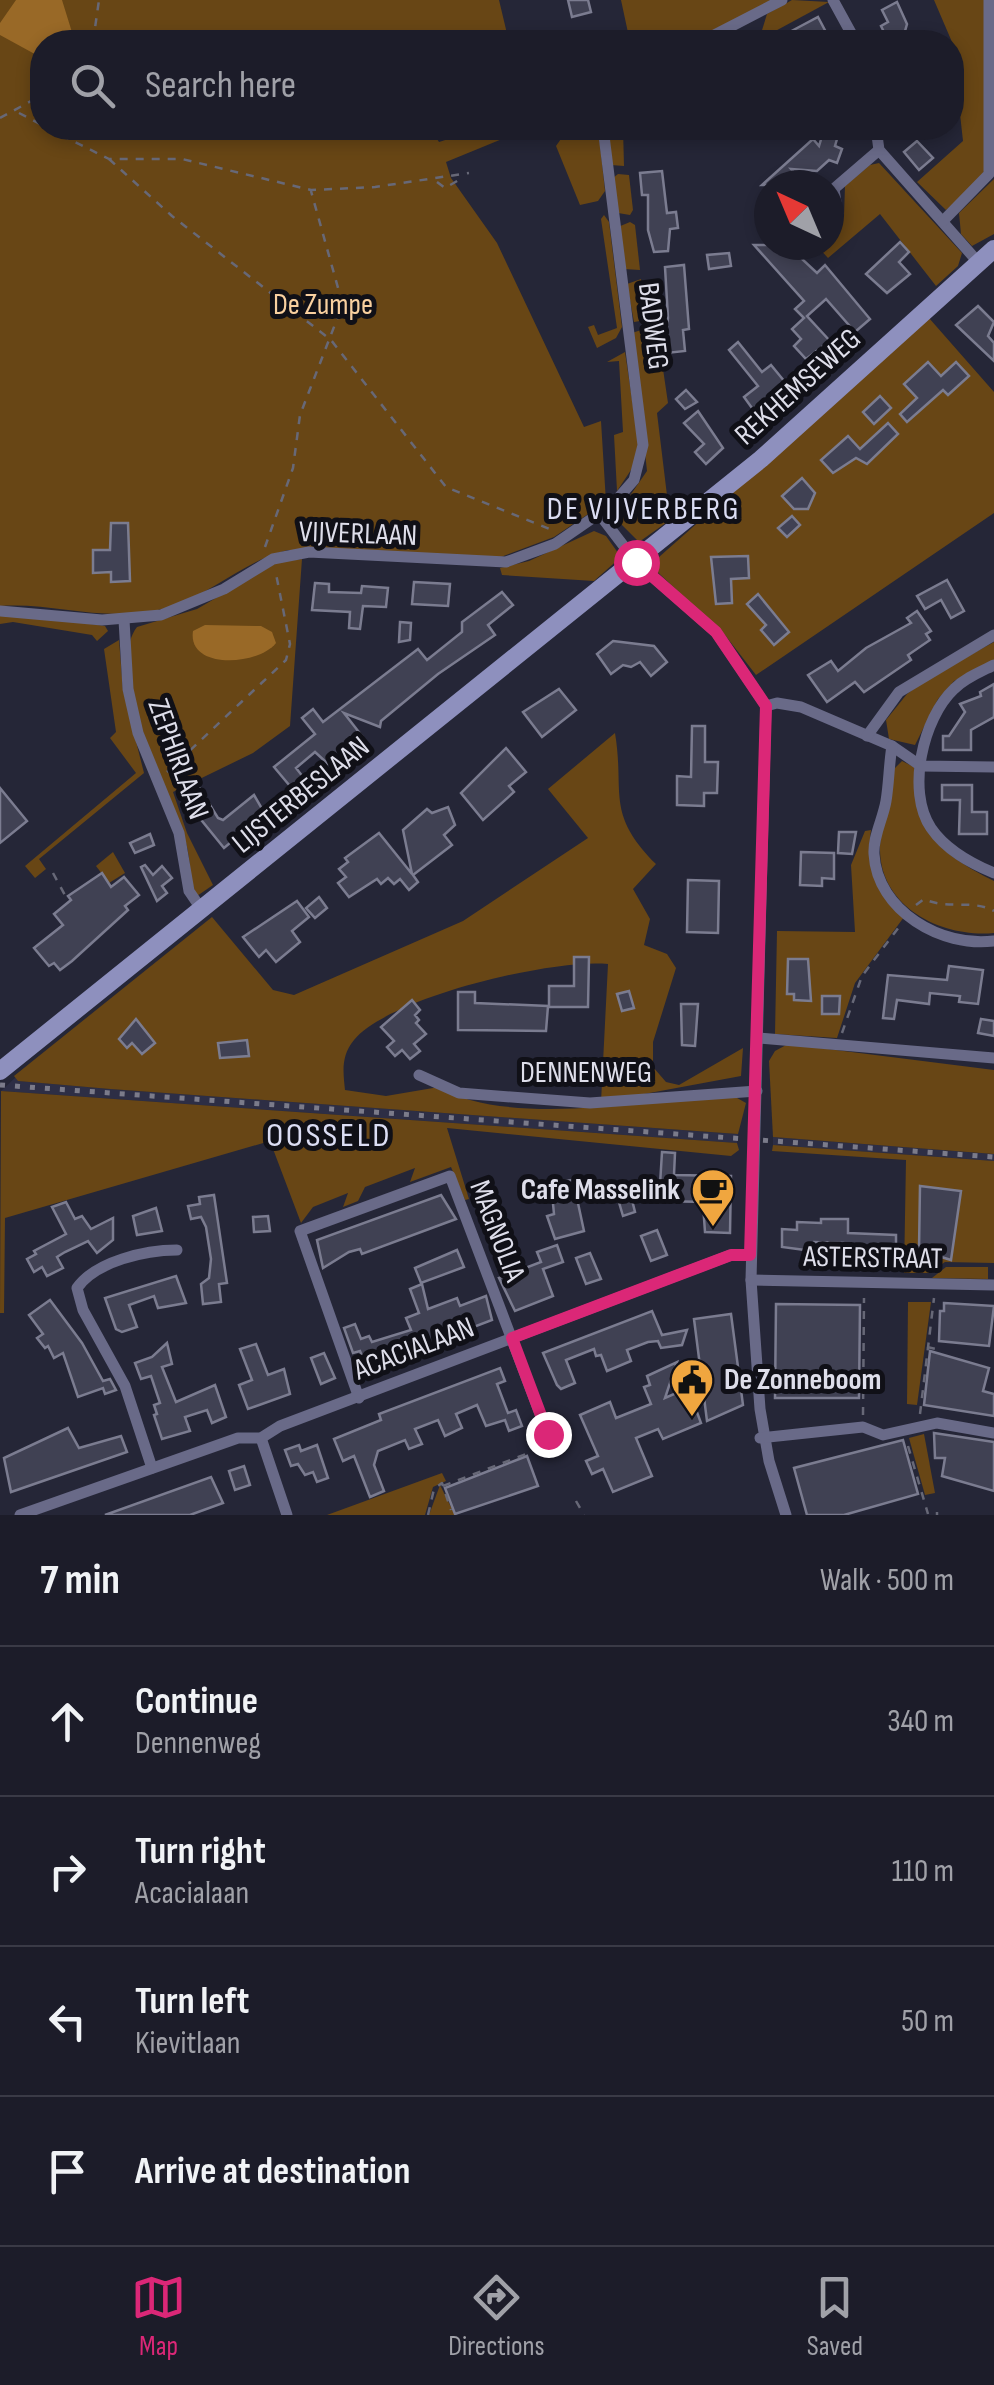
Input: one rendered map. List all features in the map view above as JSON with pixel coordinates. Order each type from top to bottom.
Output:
[{"type":"street","points":[[724,30],[782,0]]},
{"type":"street","points":[[833,0],[849,30]]},
{"type":"street","points":[[943,221],[989,174],[988,0]]},
{"type":"street","name":"BADWEG","points":[[600,516],[634,480],[643,444],[605,140]]},
{"type":"street","points":[[877,140],[878,150],[978,262]]},
{"type":"street","points":[[844,180],[878,150]]},
{"type":"street","name":"REKHEMSEWEG","points":[[636,562],[761,459],[994,249]]},
{"type":"street","points":[[600,516],[636,562],[716,632],[766,706],[750,1255],[754,1362],[763,1438],[786,1515]]},
{"type":"street","name":"VIJVERLAAN","points":[[0,611],[124,620],[188,606],[268,562],[309,552],[506,562],[562,540],[600,516]]},
{"type":"street","name":"LIJSTERBESLAAN","points":[[0,1071],[636,562]]},
{"type":"street","name":"ZEPHIRLAAN","points":[[124,620],[128,690],[154,782],[178,833],[188,891],[202,910]]},
{"type":"street","points":[[868,736],[899,692],[994,635]]},
{"type":"street","points":[[994,664],[956,686],[944,700],[932,722],[922,766],[923,810],[929,826],[968,862],[994,873]]},
{"type":"street","points":[[766,706],[778,702],[800,707],[892,746],[922,766],[994,766]]},
{"type":"street","points":[[892,746],[874,860],[887,894],[908,916],[935,933],[962,941],[994,941]]},
{"type":"street","points":[[758,1038],[994,1058]]},
{"type":"street","name":"DENNENWEG","points":[[418,1074],[459,1094],[590,1103],[757,1090]]},
{"type":"street","name":"MAGNOLIA","points":[[359,1398],[300,1231],[450,1176],[512,1338]]},
{"type":"street","points":[[152,1468],[125,1386],[83,1310],[77,1288],[92,1273],[125,1260],[154,1250],[177,1250]]},
{"type":"street","name":"ACACIALAAN","points":[[20,1515],[238,1438],[261,1438],[731,1255],[750,1255]]},
{"type":"street","name":"ASTERSTRAAT","points":[[751,1280],[994,1284]]},
{"type":"street","points":[[512,1338],[550,1440]]},
{"type":"street","points":[[763,1438],[863,1426],[883,1435],[923,1425],[962,1425],[994,1433]]},
{"type":"street","points":[[261,1438],[287,1515]]},
{"type":"path","points":[[95,30],[99,0]]},
{"type":"path","points":[[0,118],[30,103]]},
{"type":"path","points":[[17,112],[30,118]]},
{"type":"path","points":[[72,140],[109,159],[172,216],[331,340],[446,487],[554,530],[562,540]]},
{"type":"path","points":[[109,159],[182,159],[311,190],[435,181],[469,173],[446,188],[435,181]]},
{"type":"path","points":[[154,782],[286,660],[290,644],[268,562],[293,468],[300,414],[331,340],[340,295],[311,190]]},
{"type":"path","points":[[53,873],[66,896]]},
{"type":"path","points":[[840,1042],[862,976],[924,899],[944,908],[976,904],[994,911]]},
{"type":"path","points":[[863,1426],[864,1283]]},
{"type":"path","points":[[923,1425],[919,1410],[936,1284]]},
{"type":"path","points":[[927,1347],[941,1350]]},
{"type":"path","points":[[903,1430],[928,1514]]},
{"type":"path","points":[[428,1515],[434,1488],[526,1454]]},
{"type":"path","points":[[443,1486],[451,1510]]},
{"type":"path","points":[[576,1502],[584,1515]]},
{"type":"shaded area","points":[[16,0],[62,0],[71,30],[30,30],[30,51],[0,35],[0,23]]},
{"type":"shaded area","points":[[205,625],[261,626],[272,632],[276,643],[267,651],[240,660],[212,658],[194,644],[193,631]]},
{"type":"shaded area","points":[[16,1077],[19,1081],[110,1089],[738,1134],[737,1143],[1,1091]]},
{"type":"shaded area","points":[[773,1137],[994,1154],[994,1161],[773,1145]]},
{"type":"green space","name":"De Zumpe","points":[[0,0],[499,0],[506,30],[30,30],[30,140],[500,140],[446,162],[451,178],[497,243],[584,427],[601,421],[606,502],[554,537],[501,557],[288,550],[257,561],[185,601],[147,612],[104,614],[0,606]]},
{"type":"green space","points":[[621,0],[775,0],[716,30],[627,30]]},
{"type":"green space","points":[[792,0],[829,2],[777,30],[762,30],[767,14]]},
{"type":"green space","points":[[934,0],[985,0],[985,169],[978,184],[946,210],[917,182],[964,140],[964,30],[947,30]]},
{"type":"green space","points":[[560,140],[600,140],[605,191],[598,201],[580,205],[556,146]]},
{"type":"green space","points":[[609,140],[623,140],[624,166],[611,165]]},
{"type":"green space","points":[[879,163],[962,253],[958,266],[936,286],[880,214],[844,244],[845,186],[870,165]]},
{"type":"green space","points":[[618,174],[629,175],[633,210],[630,215],[618,213],[613,178]]},
{"type":"green space","points":[[994,179],[994,234],[972,246],[961,234],[959,213]]},
{"type":"green space","points":[[604,215],[609,222],[622,327],[616,338],[597,348],[588,327],[594,325],[598,335],[617,328],[601,219]]},
{"type":"green space","points":[[630,222],[635,225],[640,270],[624,269],[618,227]]},
{"type":"green space","points":[[641,279],[646,320],[634,322],[627,284]]},
{"type":"green space","points":[[929,318],[994,392],[994,513],[756,675],[725,635],[650,565]]},
{"type":"green space","points":[[647,328],[652,369],[663,369],[668,403],[657,413],[670,520],[639,542],[621,524],[618,513],[647,471],[632,333]]},
{"type":"green space","points":[[625,352],[639,446],[637,461],[617,491],[614,435],[623,432],[619,361],[607,362]]},
{"type":"green space","points":[[594,531],[606,536],[621,557],[594,581],[502,575],[500,568],[529,561]]},
{"type":"green space","points":[[302,559],[290,726],[253,753],[173,792],[187,833],[213,885],[197,896],[186,843],[134,702],[128,673],[129,647],[137,627],[197,609],[278,562]]},
{"type":"green space","points":[[26,615],[105,626],[108,631],[97,641],[92,635],[13,622],[0,624],[0,616]]},
{"type":"green space","points":[[119,640],[123,690],[144,773],[39,859],[46,869],[35,878],[25,866],[136,773],[110,738],[116,732],[104,649]]},
{"type":"green space","points":[[994,642],[994,660],[954,681],[938,699],[915,745],[889,739],[886,720],[907,694]]},
{"type":"green space","points":[[615,733],[623,816],[656,864],[633,889],[650,919],[644,945],[667,954],[676,968],[653,1042],[653,1067],[666,1082],[679,1085],[743,1048],[741,1076],[601,1102],[608,964],[583,964],[514,974],[436,995],[401,1009],[354,1040],[344,1064],[345,1090],[386,1096],[439,1087],[468,1099],[540,1109],[730,1094],[746,1103],[738,1134],[110,1089],[18,1081],[14,1076],[212,917],[273,990],[294,995],[463,921],[588,838],[548,789]]},
{"type":"green space","points":[[902,761],[914,767],[920,809],[934,838],[944,850],[994,881],[994,933],[954,930],[935,924],[901,902],[890,886],[882,867],[880,846],[893,770]]},
{"type":"green space","points":[[871,830],[874,866],[904,917],[855,983],[837,1038],[775,1034],[777,931],[855,932],[851,865],[865,831]]},
{"type":"green space","points":[[113,852],[125,873],[109,883],[96,866]]},
{"type":"green space","points":[[788,1044],[994,1070],[994,1154],[773,1137],[769,1061],[775,1051]]},
{"type":"green space","points":[[1,1091],[737,1143],[739,1150],[731,1156],[447,1128],[469,1199],[465,1200],[451,1167],[410,1182],[415,1168],[365,1187],[358,1201],[343,1207],[348,1193],[313,1207],[301,1223],[270,1141],[5,1218],[4,1313],[0,1313]]},
{"type":"green space","points":[[773,1145],[994,1161],[994,1263],[945,1262],[929,1273],[904,1273],[906,1160],[772,1151]]},
{"type":"green space","points":[[946,1267],[988,1267],[988,1279],[932,1278]]},
{"type":"green space","points":[[908,1302],[931,1302],[917,1405],[907,1404]]},
{"type":"green space","points":[[924,1434],[935,1493],[925,1495],[909,1438]]},
{"type":"green space","points":[[442,1473],[446,1481],[433,1487],[425,1515],[327,1515]]},
{"type":"green space","points":[[440,1485],[455,1515],[429,1515]]},
{"type":"building","points":[[568,0],[588,0],[591,12],[572,17]]},
{"type":"building","points":[[897,2],[907,24],[905,30],[883,30],[881,26],[888,22],[882,10]]},
{"type":"building","points":[[818,17],[825,30],[794,30]]},
{"type":"building","points":[[812,140],[819,146],[821,140],[837,140],[835,146],[842,149],[837,163],[829,160],[818,170],[779,170]]},
{"type":"building","points":[[917,141],[933,158],[919,170],[904,152]]},
{"type":"building","points":[[662,171],[667,213],[676,212],[678,228],[670,229],[668,251],[654,252],[648,230],[648,195],[642,195],[640,173]]},
{"type":"building","points":[[900,242],[909,252],[899,262],[910,274],[887,293],[866,274]]},
{"type":"building","points":[[729,253],[731,266],[709,269],[707,255]]},
{"type":"building","points":[[767,260],[803,260],[817,273],[825,265],[870,319],[855,332],[826,299],[807,316],[830,341],[806,359],[794,346],[801,339],[792,329],[804,318],[795,309],[804,301]]},
{"type":"building","points":[[684,265],[689,329],[683,330],[685,351],[667,353],[661,327],[667,326],[668,318],[665,267]]},
{"type":"building","points":[[978,306],[994,322],[988,336],[994,343],[994,361],[956,325]]},
{"type":"building","points":[[738,342],[762,372],[771,365],[785,382],[770,395],[784,413],[765,426],[744,397],[758,386],[729,350]]},
{"type":"building","points":[[928,362],[941,376],[956,362],[969,376],[948,395],[943,390],[907,422],[900,414],[917,398],[904,384]]},
{"type":"building","points":[[686,390],[697,402],[685,409],[676,399]]},
{"type":"building","points":[[880,396],[891,408],[874,424],[863,412]]},
{"type":"building","points":[[698,411],[723,448],[706,464],[695,452],[704,444],[684,423]]},
{"type":"building","points":[[888,423],[898,434],[867,464],[856,458],[833,473],[821,460],[848,436],[860,449]]},
{"type":"building","points":[[802,478],[815,493],[808,509],[794,509],[782,496]]},
{"type":"building","points":[[792,516],[800,525],[787,537],[778,528]]},
{"type":"building","points":[[111,523],[128,523],[130,581],[111,582],[111,572],[93,573],[93,550],[110,550]]},
{"type":"building","points":[[748,556],[749,578],[731,579],[732,603],[716,604],[711,557]]},
{"type":"building","points":[[947,580],[964,611],[951,618],[941,600],[925,609],[917,596]]},
{"type":"building","points":[[414,582],[450,584],[448,606],[412,604]]},
{"type":"building","points":[[315,583],[329,584],[329,592],[361,593],[362,586],[388,588],[386,607],[363,606],[360,629],[349,628],[350,612],[312,610]]},
{"type":"building","points":[[502,592],[513,605],[488,625],[495,635],[438,674],[381,721],[380,727],[344,713],[362,736],[328,764],[315,752],[296,768],[307,782],[295,792],[274,767],[315,734],[302,718],[313,709],[323,722],[418,649],[427,660],[462,632],[462,622]]},
{"type":"building","points":[[758,594],[789,632],[774,645],[761,630],[766,625],[747,604]]},
{"type":"building","points":[[917,611],[931,631],[926,634],[930,640],[908,655],[911,660],[864,692],[855,682],[827,702],[808,675],[831,661],[838,671],[866,648],[911,623],[907,618]]},
{"type":"building","points":[[400,622],[411,623],[410,640],[399,642]]},
{"type":"building","points":[[613,641],[654,646],[667,662],[651,676],[640,662],[631,667],[623,665],[611,674],[597,654]]},
{"type":"building","points":[[994,684],[994,717],[971,730],[971,750],[943,750],[943,736],[949,736],[965,712],[960,704],[981,696],[980,692]]},
{"type":"building","points":[[559,689],[576,710],[542,737],[523,712]]},
{"type":"building","points":[[692,726],[705,726],[705,762],[718,762],[717,793],[704,793],[704,806],[677,805],[677,776],[691,777]]},
{"type":"building","points":[[506,748],[526,772],[509,786],[514,792],[483,820],[461,793]]},
{"type":"building","points":[[197,784],[218,818],[223,820],[254,795],[265,814],[224,848],[194,811],[184,790]]},
{"type":"building","points":[[942,785],[972,785],[972,812],[987,812],[987,834],[959,834],[960,800],[942,800]]},
{"type":"building","points":[[0,788],[27,821],[0,843]]},
{"type":"building","points":[[448,807],[455,825],[444,835],[452,845],[413,875],[418,882],[409,890],[400,879],[394,884],[388,878],[381,884],[377,879],[349,897],[338,883],[346,877],[339,869],[348,862],[345,858],[379,833],[412,874],[403,830],[427,809],[432,813]]},
{"type":"building","points":[[839,832],[856,832],[852,854],[838,853]]},
{"type":"building","points":[[150,834],[154,845],[135,853],[130,843]]},
{"type":"building","points":[[801,852],[834,853],[834,879],[822,878],[822,886],[800,885]]},
{"type":"building","points":[[145,865],[153,875],[162,866],[172,878],[162,886],[167,893],[157,901],[141,867]]},
{"type":"building","points":[[102,873],[111,887],[124,877],[139,895],[72,961],[60,970],[54,963],[49,966],[34,948],[63,925],[54,914],[71,900],[68,896]]},
{"type":"building","points":[[688,880],[719,881],[718,933],[687,932]]},
{"type":"building","points":[[319,897],[327,908],[315,918],[306,908]]},
{"type":"building","points":[[297,901],[309,917],[292,931],[300,942],[276,962],[266,950],[259,957],[243,937]]},
{"type":"building","points":[[574,957],[589,957],[588,1007],[549,1007],[549,986],[574,986]]},
{"type":"building","points":[[788,959],[808,959],[811,1001],[794,1000],[794,994],[787,994]]},
{"type":"building","points":[[949,966],[983,970],[978,1004],[959,1002],[960,996],[930,993],[929,1004],[897,1000],[894,1019],[883,1018],[888,975],[947,980]]},
{"type":"building","points":[[629,991],[634,1008],[622,1011],[617,994]]},
{"type":"building","points":[[458,992],[475,992],[475,1003],[548,1006],[546,1031],[458,1030]]},
{"type":"building","points":[[822,996],[840,996],[839,1014],[822,1014]]},
{"type":"building","points":[[412,1000],[420,1010],[415,1015],[419,1020],[416,1023],[426,1034],[414,1044],[420,1051],[410,1059],[402,1050],[395,1056],[387,1047],[394,1041],[381,1027]]},
{"type":"building","points":[[681,1004],[698,1004],[695,1046],[682,1045]]},
{"type":"building","points":[[136,1019],[155,1043],[142,1054],[132,1043],[127,1048],[119,1039]]},
{"type":"building","points":[[981,1019],[994,1021],[994,1036],[978,1033]]},
{"type":"building","points":[[247,1040],[249,1056],[220,1058],[218,1043]]},
{"type":"building","points":[[662,1152],[675,1153],[674,1175],[731,1176],[730,1233],[705,1232],[703,1204],[707,1202],[659,1201]]},
{"type":"building","points":[[573,1180],[584,1231],[555,1239],[547,1216],[554,1214],[551,1183]]},
{"type":"building","points":[[920,1186],[961,1191],[951,1260],[919,1250]]},
{"type":"building","points":[[214,1195],[227,1283],[219,1284],[221,1302],[203,1304],[201,1284],[209,1278],[211,1259],[206,1227],[201,1217],[191,1219],[188,1206],[200,1204],[199,1197]]},
{"type":"building","points":[[441,1195],[456,1219],[362,1254],[360,1249],[349,1252],[323,1268],[317,1240]]},
{"type":"building","points":[[631,1196],[635,1212],[623,1216],[618,1199]]},
{"type":"building","points":[[66,1202],[75,1219],[82,1216],[91,1229],[113,1218],[113,1240],[97,1253],[88,1241],[65,1252],[57,1257],[63,1268],[47,1276],[42,1267],[34,1272],[27,1259],[66,1234],[52,1207]]},
{"type":"building","points":[[156,1208],[162,1231],[137,1235],[133,1216]]},
{"type":"building","points":[[268,1216],[270,1231],[254,1232],[253,1217]]},
{"type":"building","points":[[821,1219],[848,1219],[848,1233],[896,1235],[896,1259],[842,1257],[843,1243],[814,1242],[813,1251],[782,1247],[782,1229],[797,1230],[797,1222],[821,1223]]},
{"type":"building","points":[[657,1230],[667,1255],[651,1261],[641,1236]]},
{"type":"building","points":[[557,1245],[563,1262],[543,1269],[553,1296],[515,1311],[499,1278],[541,1262],[537,1252]]},
{"type":"building","points":[[457,1250],[464,1267],[421,1283],[415,1268]]},
{"type":"building","points":[[590,1253],[601,1279],[586,1284],[576,1258]]},
{"type":"building","points":[[176,1276],[186,1303],[158,1308],[154,1296],[129,1305],[137,1327],[122,1332],[116,1329],[105,1298]]},
{"type":"building","points":[[422,1284],[428,1309],[457,1298],[460,1306],[486,1296],[492,1320],[403,1354],[400,1346],[366,1366],[360,1351],[353,1353],[344,1328],[355,1324],[361,1339],[369,1336],[372,1342],[411,1330],[406,1318],[419,1313],[410,1289]]},
{"type":"building","points":[[50,1300],[82,1343],[103,1381],[110,1379],[116,1390],[105,1394],[103,1388],[78,1397],[63,1353],[54,1358],[48,1346],[45,1348],[37,1338],[43,1334],[29,1315]]},
{"type":"building","points":[[944,1303],[994,1306],[989,1346],[939,1341]]},
{"type":"building","points":[[776,1304],[860,1305],[859,1398],[775,1398]]},
{"type":"building","points":[[652,1311],[662,1335],[687,1330],[682,1345],[661,1348],[658,1341],[648,1342],[627,1350],[631,1361],[607,1371],[594,1349],[566,1360],[575,1383],[561,1389],[557,1385],[543,1353]]},
{"type":"building","points":[[731,1314],[743,1405],[707,1421],[694,1319]]},
{"type":"building","points":[[167,1343],[172,1364],[162,1367],[176,1402],[215,1385],[226,1417],[212,1423],[207,1410],[185,1417],[190,1431],[162,1439],[154,1415],[154,1405],[160,1403],[151,1376],[141,1379],[135,1363],[152,1357]]},
{"type":"building","points":[[256,1344],[268,1375],[284,1369],[290,1394],[248,1409],[239,1385],[252,1380],[240,1349]]},
{"type":"building","points":[[930,1351],[989,1368],[983,1391],[994,1394],[994,1416],[924,1405]]},
{"type":"building","points":[[324,1353],[335,1378],[321,1384],[311,1358]]},
{"type":"building","points":[[677,1362],[665,1398],[688,1388],[701,1423],[663,1439],[658,1429],[636,1438],[652,1476],[613,1492],[603,1469],[592,1474],[586,1461],[598,1456],[580,1415],[610,1402],[616,1418],[651,1404],[644,1387],[650,1385],[647,1376]]},
{"type":"building","points":[[500,1368],[505,1381],[497,1384],[508,1413],[516,1410],[522,1426],[509,1431],[505,1420],[486,1426],[477,1405],[456,1414],[462,1428],[445,1436],[438,1420],[415,1429],[422,1444],[409,1449],[405,1440],[378,1451],[374,1465],[384,1491],[370,1497],[354,1456],[343,1461],[334,1439],[381,1420],[379,1414]]},
{"type":"building","points":[[68,1428],[79,1448],[121,1436],[127,1452],[11,1492],[4,1458]]},
{"type":"building","points":[[934,1433],[994,1442],[994,1491],[942,1476],[945,1458],[935,1458]]},
{"type":"building","points":[[903,1440],[918,1494],[844,1515],[807,1515],[794,1468]]},
{"type":"building","points":[[299,1445],[301,1451],[317,1445],[328,1478],[317,1482],[313,1472],[305,1475],[298,1464],[291,1466],[285,1450]]},
{"type":"building","points":[[527,1456],[538,1486],[455,1514],[445,1488]]},
{"type":"building","points":[[244,1466],[250,1485],[235,1490],[229,1471]]},
{"type":"building","points":[[211,1477],[223,1503],[190,1515],[105,1515]]},
{"type":"railway","points":[[0,1085],[994,1157]]},
{"type":"place","name":"Cafe Masselink","points":[[713,1228]]},
{"type":"place","name":"De Zonneboom","points":[[692,1418]]},
{"type":"district","name":"DE VIJVERBERG","points":[[644,509]]},
{"type":"district","name":"OOSSELD","points":[[329,1135]]},
{"type":"route","points":[[548,1434],[512,1338],[731,1255],[750,1255],[766,706],[716,632],[636,562]]}]
